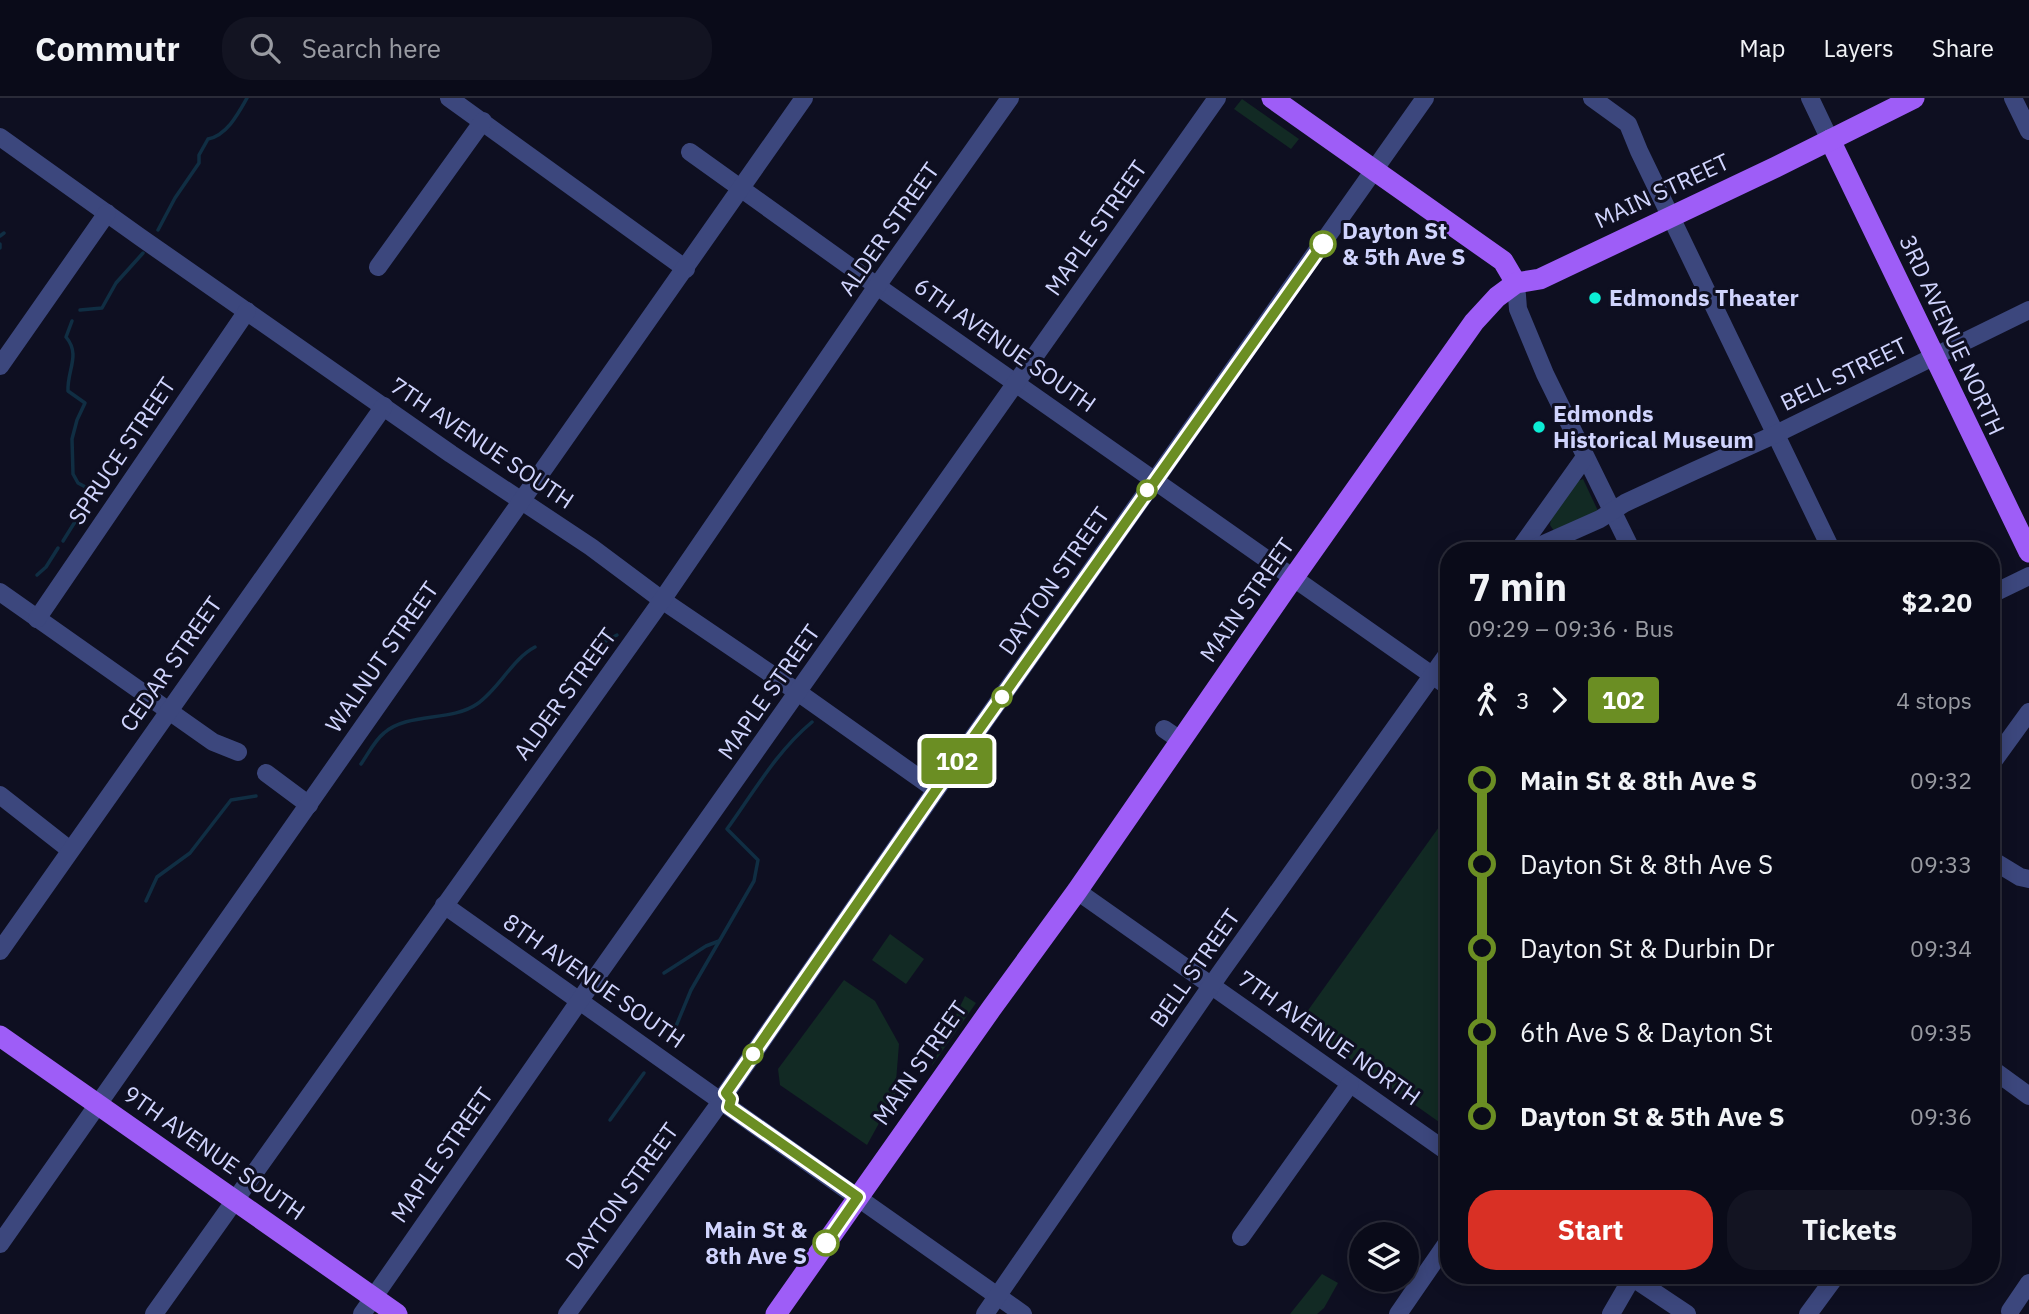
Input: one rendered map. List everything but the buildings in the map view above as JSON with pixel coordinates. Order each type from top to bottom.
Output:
[{"type":"main road","points":[[1272,98],[1503,261],[1516,283]]},
{"type":"main road","name":"MAIN STREET","points":[[776,1314],[1077,891],[1172,735],[1294,578],[1474,322],[1497,297],[1516,283],[1540,279],[1914,98]]},
{"type":"main road","name":"3RD AVENUE NORTH","points":[[1830,140],[2029,552]]},
{"type":"main road","name":"9TH AVENUE SOUTH","points":[[0,1036],[233,1200],[368,1306],[397,1314]]},
{"type":"street","points":[[449,98],[686,269]]},
{"type":"street","name":"WALNUT STREET","points":[[0,1244],[804,98]]},
{"type":"street","name":"ALDER STREET","points":[[153,1314],[662,600],[877,286],[1010,98]]},
{"type":"street","name":"MAPLE STREET","points":[[368,1306],[580,1000],[1217,98]]},
{"type":"street","name":"DAYTON STREET","points":[[567,1314],[722,1101],[936,790],[1425,98]]},
{"type":"street","points":[[1592,98],[1628,124],[1828,542]]},
{"type":"street","points":[[1810,98],[1830,140]]},
{"type":"street","points":[[2013,98],[2029,131]]},
{"type":"street","points":[[378,267],[483,121]]},
{"type":"street","name":"7TH AVENUE SOUTH","points":[[0,137],[247,312],[592,547],[662,600],[936,790]]},
{"type":"street","name":"6TH AVENUE SOUTH","points":[[690,152],[1440,680]]},
{"type":"street","points":[[0,366],[107,213]]},
{"type":"street","points":[[1516,283],[1518,309],[1545,374],[1628,542]]},
{"type":"street","name":"BELL STREET","points":[[1548,542],[2029,310]]},
{"type":"street","name":"SPRUCE STREET","points":[[37,619],[247,312]]},
{"type":"street","name":"CEDAR STREET","points":[[0,951],[384,406]]},
{"type":"street","points":[[1524,542],[1585,457]]},
{"type":"street","points":[[2000,590],[2029,576]]},
{"type":"street","points":[[0,592],[213,742],[238,752]]},
{"type":"street","name":"BELL STREET","points":[[985,1314],[1212,985],[1440,665]]},
{"type":"street","points":[[2000,753],[2029,712]]},
{"type":"street","points":[[266,773],[309,805]]},
{"type":"street","points":[[0,795],[70,850]]},
{"type":"street","points":[[2000,865],[2020,877],[2029,879]]},
{"type":"street","name":"7TH AVENUE NORTH","points":[[1077,891],[1440,1147]]},
{"type":"street","name":"8TH AVENUE SOUTH","points":[[444,905],[1023,1314]]},
{"type":"street","points":[[2000,1075],[2029,1096]]},
{"type":"street","points":[[1241,1237],[1350,1084]]},
{"type":"street","points":[[1398,1314],[1440,1253]]},
{"type":"street","points":[[2010,1311],[2029,1283]]},
{"type":"street","points":[[1611,1314],[1628,1284]]},
{"type":"street","points":[[1644,1284],[1687,1314]]},
{"type":"street","points":[[1808,1314],[1830,1284]]},
{"type":"green space","points":[[1242,99],[1299,139],[1291,149],[1234,109]]},
{"type":"green space","points":[[1583,479],[1599,513],[1554,531],[1550,525],[1551,519],[1578,481]]},
{"type":"green space","points":[[1440,826],[1440,1123],[1299,1023]]},
{"type":"green space","points":[[890,934],[924,959],[906,984],[872,960]]},
{"type":"green space","points":[[844,980],[875,1001],[899,1044],[895,1094],[867,1145],[780,1085],[778,1069]]},
{"type":"green space","points":[[965,996],[976,1003],[931,1067]]},
{"type":"green space","points":[[1322,1274],[1338,1283],[1324,1308],[1317,1314],[1290,1314]]},
{"type":"waterway","points":[[158,230],[175,198],[199,163],[199,155],[208,139],[226,128],[247,98]]},
{"type":"waterway","points":[[0,236],[4,233]]},
{"type":"waterway","points":[[80,310],[102,308],[116,283],[143,253]]},
{"type":"waterway","points":[[72,321],[66,337],[73,356],[68,391],[85,403],[72,439],[73,474],[78,483],[93,491],[88,501]]},
{"type":"waterway","points":[[63,541],[78,517]]},
{"type":"waterway","points":[[37,575],[46,567],[58,548]]},
{"type":"waterway","points":[[606,641],[617,635]]},
{"type":"waterway","points":[[361,764],[378,739],[394,726],[467,710],[477,704],[519,659],[535,647]]},
{"type":"waterway","points":[[667,1041],[691,990],[754,881],[758,860],[727,829],[777,759],[812,722]]},
{"type":"waterway","points":[[146,901],[157,877],[190,853],[231,800],[256,796]]},
{"type":"waterway","points":[[664,973],[706,946],[719,941]]},
{"type":"waterway","points":[[610,1120],[644,1073]]},
{"type":"bus line","name":"102","points":[[826,1243],[858,1197],[729,1107],[731,1099],[726,1093],[936,790],[1323,244]]},
{"type":"place","name":"Dayton St & 5th Ave S","points":[[1323,244]]},
{"type":"place","name":"Edmonds Theater","points":[[1595,298]]},
{"type":"place","name":"Edmonds Historical Museum","points":[[1539,427]]},
{"type":"place","name":"Main St & 8th Ave S","points":[[826,1243]]}]
